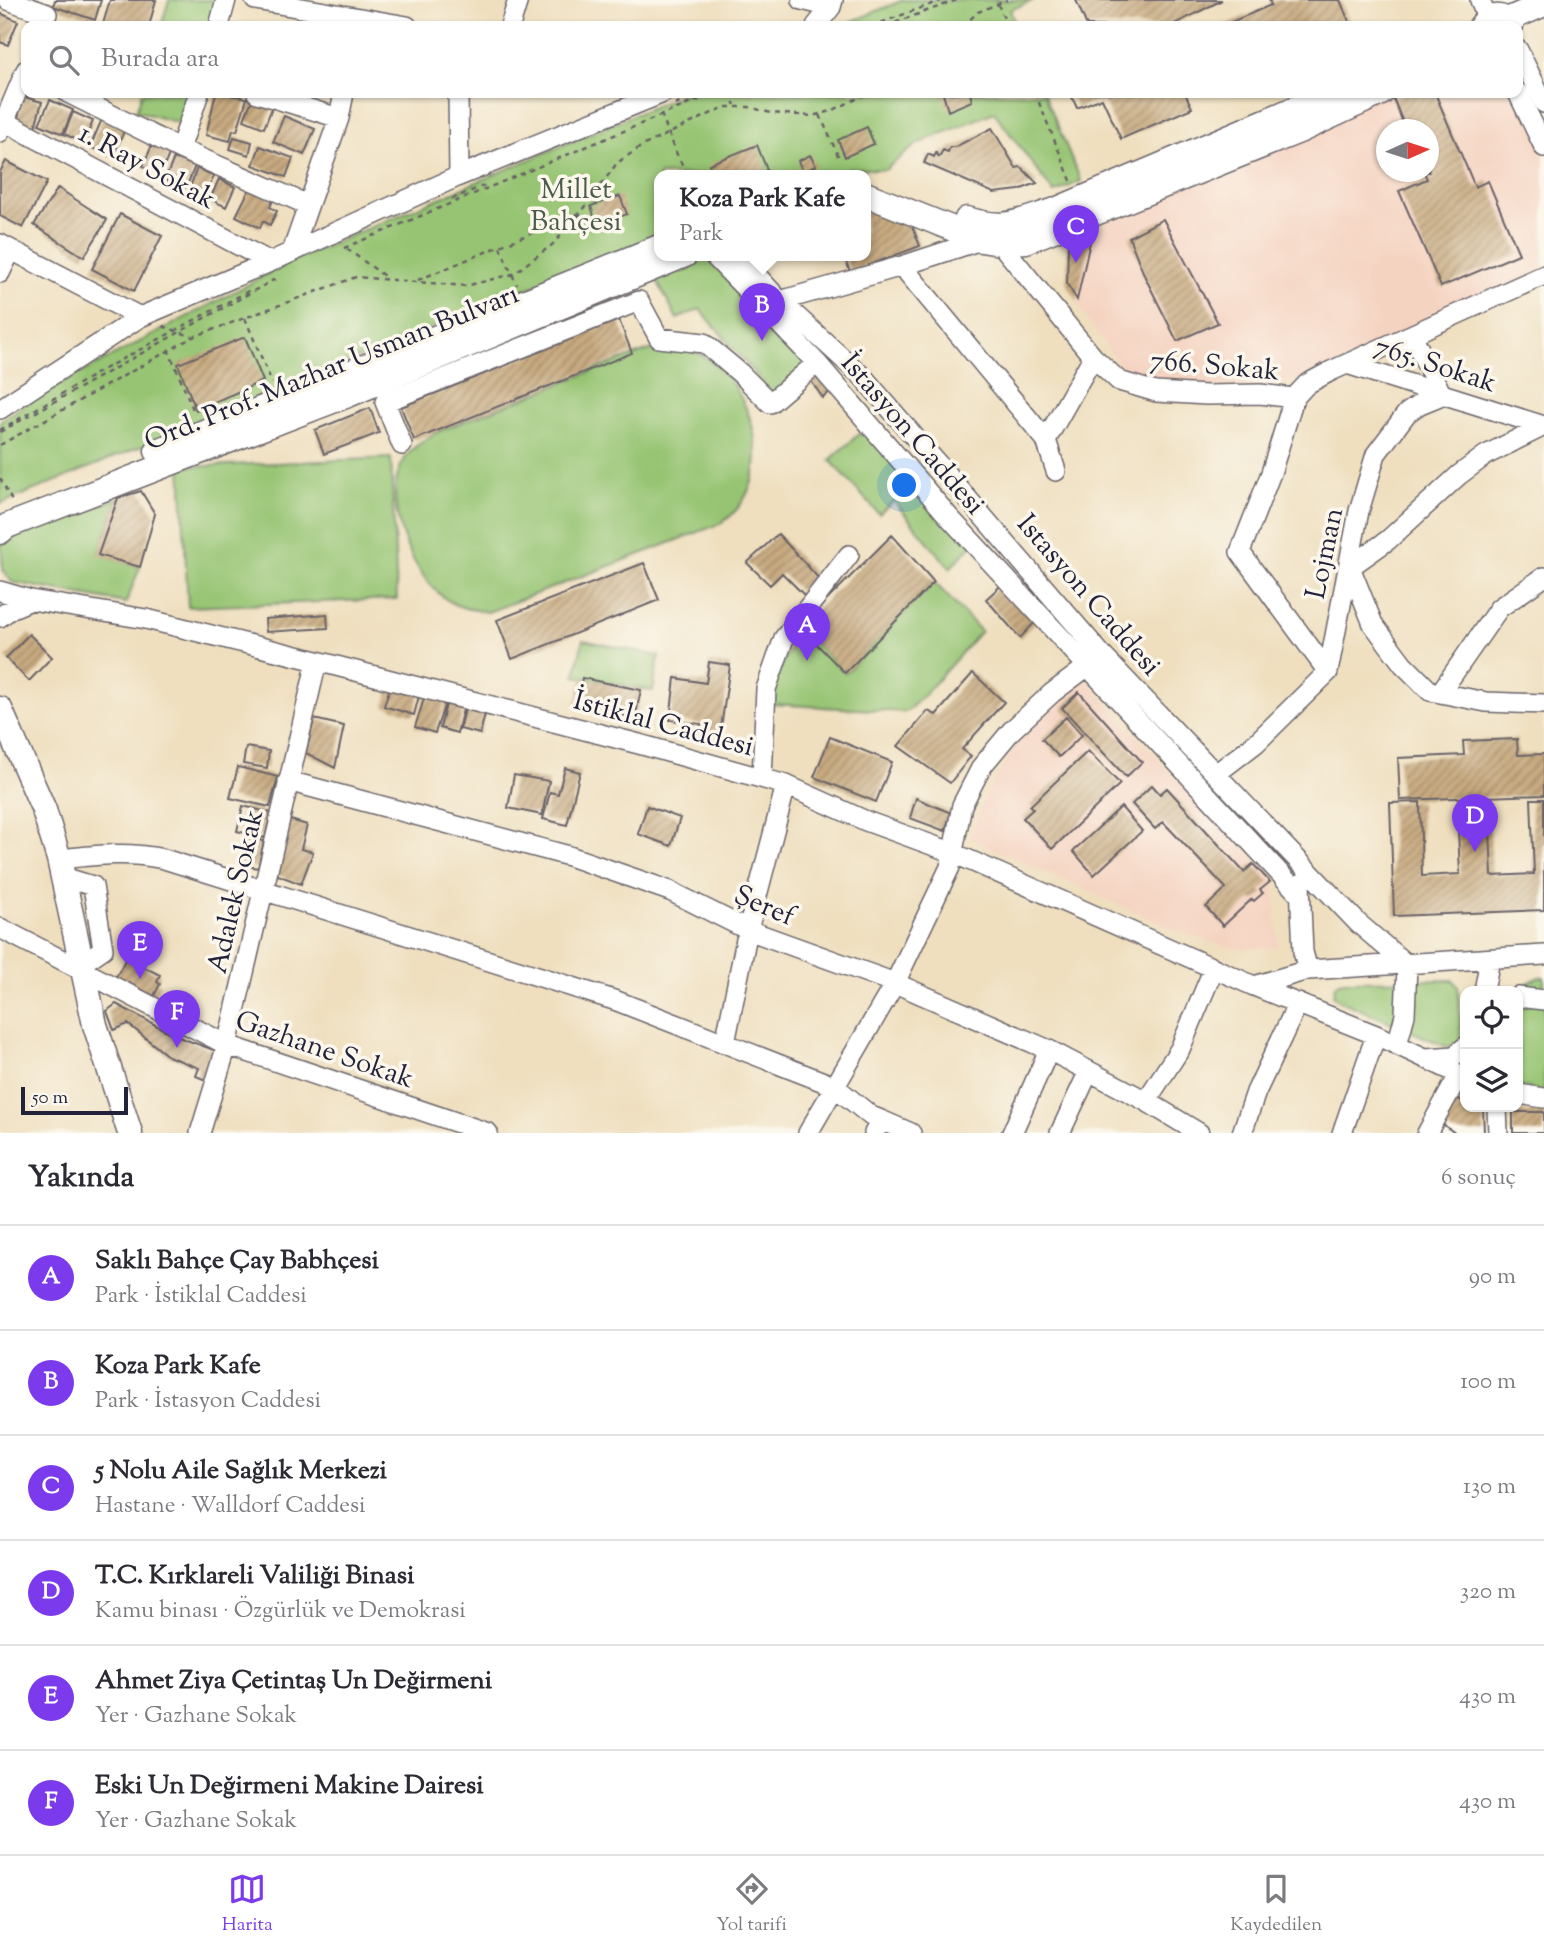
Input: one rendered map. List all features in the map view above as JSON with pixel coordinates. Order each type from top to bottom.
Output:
[{"type":"main road","points":[[1498,18],[1544,4]]},
{"type":"main road","points":[[1498,18],[1544,21]]},
{"type":"main road","points":[[996,236],[1320,98]]},
{"type":"main road","points":[[871,196],[996,236],[1026,241],[1299,131],[1370,98]]},
{"type":"main road","points":[[871,182],[937,210],[981,223],[996,236]]},
{"type":"main road","name":"Ord. Prof. Mazhar Usman Bulvarı","points":[[7,510],[654,249]]},
{"type":"main road","name":"Ord. Prof. Mazhar Usman Bulvarı","points":[[0,532],[7,526],[360,390],[671,261]]},
{"type":"main road","points":[[0,709],[44,810],[61,868],[95,1025],[130,1133]]},
{"type":"street","points":[[8,0],[47,13]]},
{"type":"street","points":[[220,21],[226,0]]},
{"type":"street","points":[[255,0],[361,14],[388,21]]},
{"type":"street","points":[[512,21],[518,0]]},
{"type":"street","points":[[802,0],[832,4],[820,21]]},
{"type":"street","points":[[1523,60],[1544,103]]},
{"type":"street","points":[[2,124],[21,82]]},
{"type":"street","points":[[78,98],[180,149],[308,205]]},
{"type":"street","points":[[180,149],[197,98]]},
{"type":"street","points":[[273,98],[339,118]]},
{"type":"street","points":[[0,409],[140,317],[278,270],[292,252],[339,118],[343,98]]},
{"type":"street","points":[[458,98],[459,176]]},
{"type":"street","points":[[1520,98],[1544,147]]},
{"type":"street","points":[[292,252],[459,176],[662,106]]},
{"type":"street","name":"1. Ray Sokak","points":[[2,124],[278,270]]},
{"type":"street","points":[[780,301],[996,236]]},
{"type":"street","name":"766. Sokak","points":[[996,236],[1093,357],[1119,381],[1156,392],[1259,394],[1294,398],[1307,384],[1544,275]]},
{"type":"street","points":[[0,274],[5,247],[140,317]]},
{"type":"street","name":"İstasyon Caddesi","points":[[719,261],[817,363],[949,517],[1094,661],[1300,894]]},
{"type":"street","name":"Istasyon Caddesi","points":[[743,261],[780,301],[863,377],[1094,661],[1217,773],[1358,923],[1407,965]]},
{"type":"street","points":[[902,266],[1046,440],[1056,471]]},
{"type":"street","points":[[402,445],[385,402],[639,301],[660,338],[704,342],[770,403],[817,363]]},
{"type":"street","points":[[1412,335],[1442,395]]},
{"type":"street","points":[[1046,440],[1093,357]]},
{"type":"street","name":"765. Sokak","points":[[1350,365],[1544,426]]},
{"type":"street","name":"Lojman","points":[[1328,672],[1359,511],[1376,454],[1407,413],[1442,395]]},
{"type":"street","points":[[1217,773],[1256,743],[1328,672],[1241,552],[1294,398]]},
{"type":"street","points":[[1544,426],[1477,462],[1459,475],[1388,540],[1350,567],[1373,624],[1403,664],[1430,691],[1486,702],[1544,704]]},
{"type":"street","points":[[762,778],[766,689],[785,638],[849,555]]},
{"type":"street","points":[[1440,693],[1499,608],[1544,577]]},
{"type":"street","points":[[0,591],[31,600]]},
{"type":"street","points":[[0,604],[31,600]]},
{"type":"street","points":[[0,617],[12,608],[31,600]]},
{"type":"street","name":"İstiklal Caddesi","points":[[31,600],[146,619],[639,744],[786,785],[866,821],[951,852],[1254,986],[1376,1035],[1460,1075]]},
{"type":"street","name":"Adalek Sokak","points":[[203,1132],[227,1045],[317,661]]},
{"type":"street","points":[[808,1133],[895,983],[950,867],[962,805],[982,766],[1012,730],[1094,661]]},
{"type":"street","name":"Şeref","points":[[288,781],[569,856],[670,891],[748,930],[895,983],[1049,1050],[1146,1101],[1199,1133]]},
{"type":"street","points":[[725,1043],[748,930],[786,785]]},
{"type":"street","points":[[61,868],[116,852],[164,859],[617,1001],[834,1086],[871,1116],[877,1126],[911,1133]]},
{"type":"street","points":[[1302,866],[1300,894],[1303,952],[1308,970]]},
{"type":"street","name":"Gazhane Sokak","points":[[0,928],[81,966],[227,1045],[488,1133]]},
{"type":"street","points":[[1254,986],[1308,970],[1544,955]]},
{"type":"street","points":[[1485,986],[1490,959]]},
{"type":"street","points":[[1397,1045],[1405,1015],[1407,965]]},
{"type":"street","points":[[1146,1101],[1180,1049],[1214,968]]},
{"type":"street","points":[[1523,998],[1544,1000]]},
{"type":"street","points":[[1242,1133],[1256,1092],[1298,1003]]},
{"type":"street","points":[[1342,1133],[1376,1035]]},
{"type":"street","points":[[1425,1058],[1454,1056],[1462,1049]]},
{"type":"street","points":[[1012,1133],[1049,1050]]},
{"type":"street","points":[[1060,1133],[1089,1071]]},
{"type":"street","points":[[1427,1133],[1460,1079]]},
{"type":"street","points":[[1523,1095],[1544,1098]]},
{"type":"street","points":[[1497,1112],[1498,1133]]},
{"type":"path","points":[[886,21],[943,0]]},
{"type":"path","points":[[900,21],[957,0]]},
{"type":"path","points":[[968,21],[978,12],[1007,0]]},
{"type":"path","points":[[998,4],[1005,21]]},
{"type":"path","points":[[334,251],[662,106],[688,98]]},
{"type":"path","points":[[662,106],[695,98]]},
{"type":"path","points":[[732,98],[735,105]]},
{"type":"path","points":[[0,445],[192,337],[356,277],[466,286],[513,274],[552,245],[580,214],[617,163],[642,146],[725,107],[735,105],[771,113],[820,115],[858,98]]},
{"type":"path","points":[[1037,98],[1073,185]]},
{"type":"path","points":[[662,106],[678,157],[685,170]]},
{"type":"path","points":[[820,115],[840,160]]},
{"type":"path","points":[[415,281],[580,214]]},
{"type":"path","points":[[345,246],[389,279]]},
{"type":"path","points":[[500,247],[520,293]]},
{"type":"path","points":[[0,431],[177,331],[278,270]]},
{"type":"path","points":[[140,317],[192,337]]},
{"type":"path","points":[[245,318],[271,382]]},
{"type":"path","points":[[168,349],[195,414]]},
{"type":"path","points":[[0,478],[7,510]]},
{"type":"shaded area","points":[[1376,98],[1520,98],[1544,147],[1544,275],[1331,371],[1262,388],[1160,387],[1127,374],[1089,323],[1077,300],[1092,233],[1157,188]]},
{"type":"shaded area","points":[[1086,680],[1274,880],[1278,947],[1234,949],[1180,932],[969,838],[987,793],[1019,739],[1045,713]]},
{"type":"green space","points":[[169,0],[219,0],[213,21],[163,21]]},
{"type":"green space","points":[[903,0],[1034,0],[1010,10],[1014,21],[853,21]]},
{"type":"green space","points":[[140,98],[191,98],[183,124],[136,111]]},
{"type":"green space","name":"Millet Bahçesi","points":[[673,98],[1046,98],[1081,181],[1054,193],[994,112],[917,144],[885,170],[654,170],[654,237],[0,504],[0,421],[45,392],[292,261]]},
{"type":"green space","points":[[670,261],[719,261],[817,363],[774,396],[700,309],[677,319],[651,269]]},
{"type":"green space","points":[[658,347],[687,349],[703,356],[722,371],[746,407],[756,449],[755,470],[749,490],[738,508],[722,523],[488,612],[456,605],[437,592],[412,558],[397,515],[395,494],[398,474],[409,453],[435,433]]},
{"type":"green space","points":[[869,425],[973,544],[950,568],[894,501],[879,514],[830,460]]},
{"type":"green space","points":[[391,458],[397,599],[188,607],[181,467]]},
{"type":"green space","points":[[118,498],[99,554],[140,567],[126,603],[12,582],[3,570],[1,545],[19,535]]},
{"type":"green space","points":[[934,582],[981,631],[906,712],[772,704],[775,679],[800,627],[845,673]]},
{"type":"green space","points":[[583,640],[659,656],[653,691],[575,676]]},
{"type":"green space","points":[[1544,977],[1544,1092],[1523,1087],[1521,986]]},
{"type":"green space","points":[[1453,980],[1458,987],[1460,1040],[1455,1046],[1445,1046],[1338,1000],[1333,995],[1335,985],[1342,981]]},
{"type":"building","points":[[55,0],[101,0],[95,20],[53,6]]},
{"type":"building","points":[[110,0],[156,0],[150,21],[104,21]]},
{"type":"building","points":[[1076,0],[1222,0],[1181,21],[1085,21]]},
{"type":"building","points":[[1269,0],[1340,0],[1349,21],[1234,21],[1271,5]]},
{"type":"building","points":[[0,13],[18,21],[8,45],[0,42]]},
{"type":"building","points":[[24,98],[42,102],[35,127],[17,121]]},
{"type":"building","points":[[215,98],[247,98],[237,131],[233,130],[230,141],[206,135]]},
{"type":"building","points":[[253,98],[273,105],[264,128],[244,120]]},
{"type":"building","points":[[944,98],[971,98],[972,101],[948,111]]},
{"type":"building","points":[[1072,98],[1102,98],[1077,108]]},
{"type":"building","points":[[1102,98],[1187,98],[1192,108],[1121,139]]},
{"type":"building","points":[[1393,98],[1437,98],[1475,187],[1488,181],[1519,254],[1441,287],[1399,191],[1420,182],[1439,182],[1439,119],[1402,119]]},
{"type":"building","points":[[50,100],[73,110],[63,134],[39,124]]},
{"type":"building","points":[[73,112],[93,121],[84,143],[64,134]]},
{"type":"building","points":[[284,116],[315,129],[304,155],[273,142]]},
{"type":"building","points":[[102,119],[125,129],[113,157],[90,147]]},
{"type":"building","points":[[867,127],[874,144],[845,157],[838,140]]},
{"type":"building","points":[[992,128],[1016,168],[1021,167],[1037,183],[1019,190],[994,193],[924,163],[928,154],[934,157],[936,153],[939,157],[943,150],[948,152],[950,147]]},
{"type":"building","points":[[234,137],[252,142],[249,155],[230,149]]},
{"type":"building","points":[[152,145],[170,152],[161,174],[143,166]]},
{"type":"building","points":[[757,145],[767,170],[711,170],[709,164]]},
{"type":"building","points":[[260,146],[293,158],[286,177],[253,165]]},
{"type":"building","points":[[810,155],[816,166],[802,170],[798,161]]},
{"type":"building","points":[[174,158],[195,166],[186,188],[165,180]]},
{"type":"building","points":[[6,161],[47,182],[23,228],[0,216],[0,172]]},
{"type":"building","points":[[197,168],[214,176],[205,197],[189,190]]},
{"type":"building","points":[[219,179],[235,187],[226,207],[210,199]]},
{"type":"building","points":[[58,188],[107,220],[84,257],[34,225]]},
{"type":"building","points":[[250,188],[273,200],[270,207],[277,211],[270,225],[263,221],[260,228],[236,216]]},
{"type":"building","points":[[620,196],[627,214],[597,226],[591,206]]},
{"type":"building","points":[[871,206],[910,221],[920,246],[850,272],[846,261],[871,261]]},
{"type":"building","points":[[120,214],[162,236],[134,291],[92,269]]},
{"type":"building","points":[[1163,219],[1218,323],[1177,341],[1145,277],[1129,237]]},
{"type":"building","points":[[1092,233],[1077,300],[1067,284],[1068,243]]},
{"type":"building","points":[[619,320],[632,353],[414,440],[401,407]]},
{"type":"building","points":[[245,337],[263,381],[196,410],[178,364]]},
{"type":"building","points":[[819,367],[836,386],[823,398],[808,377]]},
{"type":"building","points":[[370,408],[379,433],[324,454],[315,430]]},
{"type":"building","points":[[141,491],[155,514],[140,567],[98,555],[118,498]]},
{"type":"building","points":[[778,534],[822,582],[807,598],[782,573],[770,585],[747,563]]},
{"type":"building","points":[[892,535],[934,582],[845,673],[800,627]]},
{"type":"building","points":[[644,563],[659,600],[512,659],[497,620]]},
{"type":"building","points":[[1007,580],[1040,617],[1020,638],[986,599]]},
{"type":"building","points":[[327,614],[328,628],[266,632],[265,619]]},
{"type":"building","points":[[29,634],[52,657],[29,681],[6,658]]},
{"type":"building","points":[[709,662],[730,665],[720,735],[700,732],[701,724],[670,720],[675,678],[706,683]]},
{"type":"building","points":[[973,673],[1004,702],[962,749],[971,756],[950,783],[898,746],[928,711],[936,715]]},
{"type":"building","points":[[582,678],[641,690],[635,718],[576,705]]},
{"type":"building","points":[[391,684],[420,692],[414,715],[384,706]]},
{"type":"building","points":[[1079,692],[1142,762],[1126,777],[1062,708]]},
{"type":"building","points":[[425,696],[445,703],[435,733],[415,727]]},
{"type":"building","points":[[447,701],[464,706],[457,733],[440,728]]},
{"type":"building","points":[[466,706],[486,710],[480,734],[460,729]]},
{"type":"building","points":[[1066,717],[1082,735],[1059,757],[1042,739]]},
{"type":"building","points":[[314,719],[344,726],[335,768],[306,753]]},
{"type":"building","points":[[830,737],[892,762],[876,802],[814,777]]},
{"type":"building","points":[[1517,739],[1518,755],[1544,754],[1544,795],[1400,800],[1398,758],[1464,755],[1463,741]]},
{"type":"building","points":[[246,747],[269,751],[267,768],[243,764]]},
{"type":"building","points":[[1088,751],[1120,784],[1052,849],[1023,818],[1033,809],[1030,806]]},
{"type":"building","points":[[238,767],[278,777],[270,807],[230,798]]},
{"type":"building","points":[[565,768],[580,772],[567,825],[543,819],[550,792],[558,794]]},
{"type":"building","points":[[514,775],[549,781],[542,815],[508,808]]},
{"type":"building","points":[[1152,785],[1160,794],[1167,788],[1244,872],[1253,864],[1270,882],[1260,890],[1263,893],[1254,901],[1252,899],[1223,926],[1206,907],[1226,888],[1163,822],[1155,829],[1132,804]]},
{"type":"building","points":[[916,798],[951,813],[945,831],[910,818]]},
{"type":"building","points":[[1531,799],[1544,799],[1544,910],[1394,916],[1390,803],[1420,802],[1422,876],[1460,874],[1458,830],[1490,829],[1492,876],[1534,874]]},
{"type":"building","points":[[243,806],[271,813],[265,838],[237,831]]},
{"type":"building","points":[[647,806],[680,818],[671,846],[638,834]]},
{"type":"building","points":[[1121,807],[1142,831],[1094,875],[1073,851]]},
{"type":"building","points":[[287,819],[307,825],[301,849],[313,852],[301,884],[270,872]]},
{"type":"building","points":[[246,837],[264,841],[258,868],[240,864]]},
{"type":"building","points":[[126,958],[160,975],[157,982],[160,984],[154,996],[116,977]]},
{"type":"building","points":[[116,1004],[176,1036],[219,1052],[208,1081],[196,1076],[199,1068],[168,1056],[128,1024],[114,1030],[107,1011]]},
{"type":"building","points":[[1452,1096],[1460,1100],[1460,1112],[1483,1112],[1484,1133],[1455,1133],[1438,1121]]},
{"type":"building","points":[[1513,1112],[1544,1112],[1544,1133],[1513,1133]]},
{"type":"place","name":"5 Nolu Aile Sağlık Merkezi","points":[[1076,263]]},
{"type":"place","name":"Koza Park Kafe","points":[[762,341]]},
{"type":"place","name":"Saklı Bahçe Çay Babhçesi","points":[[807,661]]},
{"type":"place","name":"T.C. Kırklareli Valiliği Binasi","points":[[1475,852]]},
{"type":"place","name":"Ahmet Ziya Çetintaş Un Değirmeni","points":[[140,979]]},
{"type":"place","name":"Eski Un Değirmeni Makine Dairesi","points":[[177,1048]]}]
